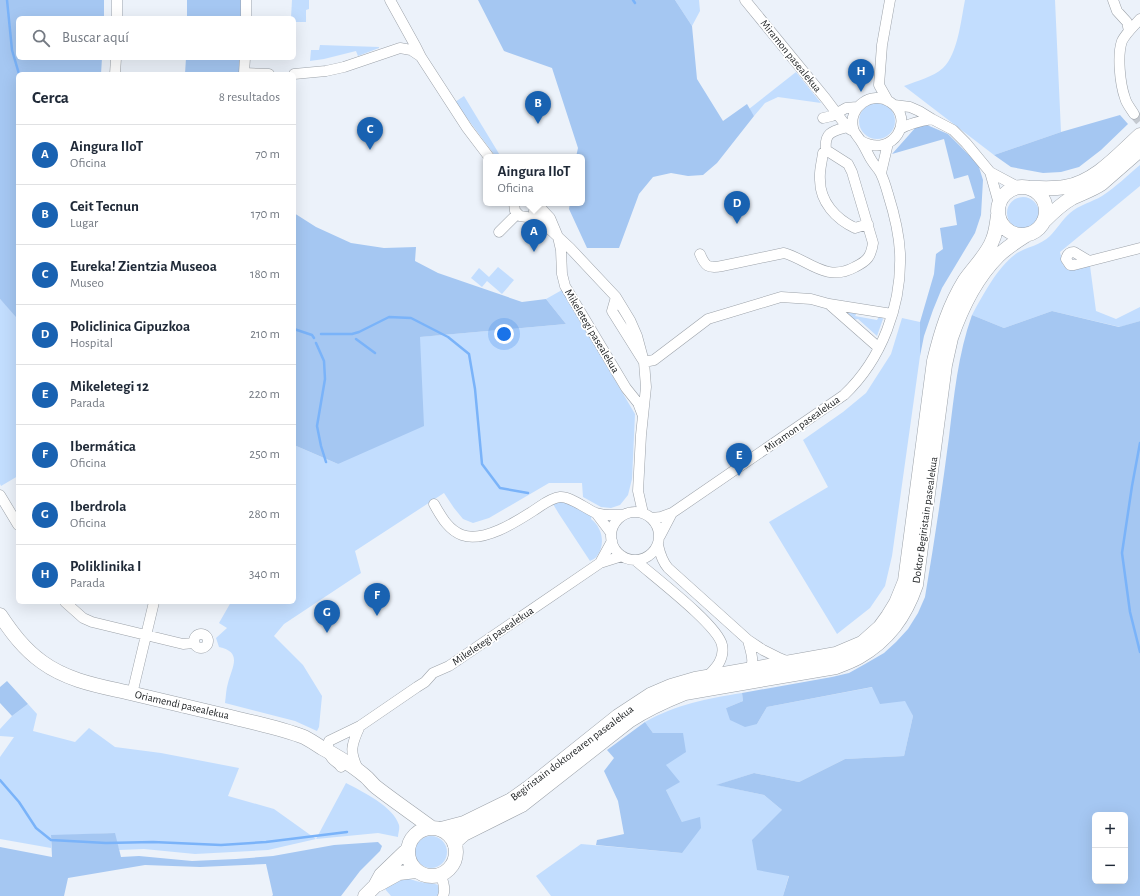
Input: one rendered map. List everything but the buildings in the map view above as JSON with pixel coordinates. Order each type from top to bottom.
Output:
[{"type":"main road","points":[[1140,135],[1103,168],[1084,181],[1065,187],[1011,189],[1001,199],[999,210],[1001,222],[1012,233],[1028,234],[1034,232],[1062,204],[1101,184],[1140,150]]},
{"type":"main road","points":[[1024,188],[1038,192],[1043,199],[1046,206],[1046,214],[1043,222]]},
{"type":"main road","name":"Doktor Begiristain pasealekua","points":[[750,669],[836,654],[862,643],[880,627],[896,603],[908,569],[934,361],[940,335],[948,312],[965,280],[993,240],[999,210]]},
{"type":"main road","name":"Doktor Begiristain pasealekua","points":[[454,843],[464,834],[522,805],[629,721],[646,710],[707,683],[836,667],[858,658],[877,645],[891,632],[907,608],[916,586],[945,365],[959,316],[986,270],[998,256],[1028,234]]},
{"type":"main road","name":"Oriamendi pasealekua","points":[[0,615],[16,638],[27,650],[43,663],[70,678],[97,686],[286,730],[306,738],[360,772],[373,785],[405,810],[436,829]]},
{"type":"main road","name":"Oriamendi pasealekua","points":[[0,626],[9,640],[26,658],[47,674],[65,682],[92,691],[276,734],[294,740],[309,747],[341,767],[355,778],[367,784],[373,785]]},
{"type":"main road","name":"Begiristain doktorearen pasealekua","points":[[436,829],[464,823],[511,800],[618,716],[650,695],[671,686],[695,679],[707,683],[750,669]]},
{"type":"main road","points":[[370,891],[381,875],[409,845],[414,835],[426,828],[436,829],[446,833],[454,843],[456,857],[454,863],[441,875],[430,877],[422,875],[411,866],[408,859],[409,845],[410,822],[405,810]]},
{"type":"main road","points":[[370,891],[399,873],[416,871]]},
{"type":"street","points":[[117,0],[117,16]]},
{"type":"street","points":[[246,0],[246,16]]},
{"type":"street","points":[[390,0],[421,57],[487,154]]},
{"type":"street","name":"Miramon pasealekua","points":[[648,515],[662,517],[672,513],[844,394],[854,385],[867,369],[879,348],[892,314],[898,286],[900,253],[896,223],[881,173],[872,161],[861,141],[837,114],[745,0]]},
{"type":"street","points":[[868,224],[855,228],[846,224],[830,209],[826,203],[820,180],[827,137],[832,131],[851,130],[852,120],[857,107],[868,99],[879,85],[882,45],[890,0]]},
{"type":"street","points":[[1113,0],[1117,11],[1127,22],[1129,31]]},
{"type":"street","points":[[1134,114],[1125,99],[1120,74],[1120,60],[1122,42],[1129,31],[1140,19]]},
{"type":"street","points":[[296,74],[326,71],[344,67],[400,48],[411,50],[421,57]]},
{"type":"street","points":[[116,60],[116,72]]},
{"type":"street","points":[[244,60],[244,72]]},
{"type":"street","points":[[861,141],[868,145],[882,146],[897,135],[900,129],[900,116],[879,85]]},
{"type":"street","points":[[868,99],[879,98],[891,103],[910,107],[953,130],[990,172],[1024,188]]},
{"type":"street","points":[[823,118],[837,114],[846,108],[857,107]]},
{"type":"street","points":[[900,129],[908,124],[932,119]]},
{"type":"street","points":[[881,173],[888,143]]},
{"type":"street","points":[[700,254],[704,263],[707,266],[712,267],[784,253],[810,266],[830,272],[851,270],[868,259],[872,252],[873,243],[852,172],[848,164],[826,150]]},
{"type":"street","points":[[990,172],[999,210]]},
{"type":"street","points":[[514,206],[517,214],[524,217],[533,208]]},
{"type":"street","name":"Mikeletegi pasealekua","points":[[533,208],[542,222],[570,248],[616,297],[627,313],[640,345],[644,362],[646,387],[638,491],[626,513]]},
{"type":"street","name":"Mikeletegi pasealekua","points":[[533,208],[550,218],[561,250],[562,274],[565,286],[626,388],[638,403],[643,418]]},
{"type":"street","points":[[499,232],[517,214]]},
{"type":"street","points":[[1078,260],[1089,261],[1140,248]]},
{"type":"street","points":[[644,362],[654,360],[708,319],[781,297],[812,299],[829,304],[892,314]]},
{"type":"street","points":[[829,304],[879,348]]},
{"type":"street","name":"Mikeletegi pasealekua","points":[[638,491],[648,515]]},
{"type":"street","points":[[0,495],[16,522]]},
{"type":"street","points":[[434,504],[442,518],[452,529],[462,535],[471,537],[484,536],[505,527],[554,498],[562,497],[596,513],[609,516],[636,511],[648,515],[656,523],[659,530],[660,555],[668,568],[748,640],[770,653],[791,662]]},
{"type":"street","points":[[596,513],[611,537],[614,547],[622,556],[635,560],[642,559],[649,556],[654,551],[659,541]]},
{"type":"street","points":[[611,537],[613,525],[626,513]]},
{"type":"street","name":"Miramon pasealekua","points":[[659,541],[672,513]]},
{"type":"street","name":"Mikeletegi pasealekua","points":[[600,563],[611,537]]},
{"type":"street","name":"Mikeletegi pasealekua","points":[[330,752],[327,748],[329,741],[360,726],[425,682],[433,673],[445,668],[600,563],[622,556]]},
{"type":"street","points":[[635,560],[693,610],[714,630],[719,637],[722,645],[722,657],[707,683]]},
{"type":"street","points":[[68,604],[83,618],[92,622],[183,644],[193,642]]},
{"type":"street","points":[[132,694],[154,604]]},
{"type":"street","points":[[748,640],[753,663],[750,669]]},
{"type":"street","points":[[92,691],[102,690],[123,695],[132,694],[136,698],[145,700],[150,705]]},
{"type":"street","points":[[360,726],[352,745],[352,754],[354,762],[360,772]]},
{"type":"street","name":"Mikeletegi pasealekua","points":[[306,738],[318,739],[339,736]]},
{"type":"street","points":[[330,752],[331,758],[339,763],[341,767]]},
{"type":"street","points":[[441,875],[445,892],[443,896]]},
{"type":"shaded area","points":[[0,0],[104,0],[104,16],[16,16],[16,60],[102,60],[101,72],[16,72],[16,317],[0,299]]},
{"type":"shaded area","points":[[187,0],[241,0],[241,16],[187,16]]},
{"type":"shaded area","points":[[292,0],[309,0],[309,9],[306,10],[306,22],[296,22],[296,16],[291,16]]},
{"type":"shaded area","points":[[478,0],[675,0],[692,26],[697,79],[723,121],[747,104],[754,116],[717,163],[703,175],[688,176],[671,173],[653,177],[639,194],[619,248],[587,248],[569,209],[570,206],[585,206],[585,154],[577,154],[578,148],[552,68],[504,51]]},
{"type":"shaded area","points":[[675,0],[699,0],[700,11],[692,26]]},
{"type":"shaded area","points":[[965,0],[1055,0],[1061,132],[994,155],[904,86],[935,74],[948,62],[958,36]]},
{"type":"shaded area","points":[[320,45],[379,48],[358,56],[356,51],[310,61],[311,50],[319,50]]},
{"type":"shaded area","points":[[186,60],[240,60],[239,72],[185,72]]},
{"type":"shaded area","points":[[796,72],[821,103],[778,97],[765,103],[754,116],[749,109]]},
{"type":"shaded area","points":[[464,96],[499,154],[494,154],[455,102]]},
{"type":"shaded area","points":[[881,103],[890,108],[894,114],[894,128],[890,134],[881,139],[873,139],[864,134],[860,128],[859,117],[864,108],[870,104]]},
{"type":"shaded area","points":[[1120,115],[1128,124],[1101,150],[1079,167],[1061,172],[1043,173],[1011,167],[994,155],[1061,132]]},
{"type":"shaded area","points":[[927,125],[948,134],[978,164],[983,180],[981,215],[975,233],[942,288],[924,336],[920,356],[920,322],[934,274],[936,254],[943,249],[940,228],[957,225],[954,205],[975,198],[968,175],[954,179],[944,139],[892,154],[916,127]]},
{"type":"shaded area","points":[[1140,165],[1140,186],[1060,252],[1063,265],[1070,270],[1090,266],[1096,311],[1116,319],[1140,307],[1140,321],[1120,327],[1052,311],[1004,328],[972,315],[997,273],[1010,259],[1017,253],[1046,239],[1070,213],[1107,192]]},
{"type":"shaded area","points":[[1020,197],[1026,197],[1035,201],[1039,213],[1035,225],[1026,229],[1020,229],[1011,225],[1007,216],[1007,210],[1011,201]]},
{"type":"shaded area","points":[[296,214],[316,227],[351,243],[384,248],[416,247],[415,261],[438,273],[522,302],[546,299],[566,324],[420,337],[424,426],[338,464],[296,446]]},
{"type":"shaded area","points":[[498,267],[514,280],[502,294],[487,281],[482,287],[471,278],[479,268],[489,277]]},
{"type":"shaded area","points":[[562,290],[635,414],[632,479],[628,495],[620,505],[611,508],[601,507],[583,497],[582,483],[549,483],[489,518],[473,523],[463,519],[444,493],[355,551],[361,573],[284,624],[274,636],[303,665],[322,696],[319,727],[317,731],[295,721],[225,703],[227,685],[234,661],[231,652],[219,647],[216,638],[227,628],[219,623],[230,604],[296,604],[296,446],[338,464],[419,337],[566,324],[546,299]]},
{"type":"shaded area","points":[[0,299],[16,316],[16,477],[1,486]]},
{"type":"shaded area","points":[[843,310],[858,312],[855,316],[877,320],[880,315],[883,319],[877,336],[858,319],[852,320]]},
{"type":"shaded area","points":[[1052,311],[1119,327],[1140,321],[1140,896],[783,896],[789,876],[757,870],[752,840],[782,810],[764,795],[716,785],[754,773],[799,782],[845,759],[904,756],[913,716],[905,701],[880,704],[872,687],[767,707],[757,724],[745,727],[730,720],[726,708],[743,701],[742,693],[849,673],[884,653],[908,629],[918,613],[925,597],[941,497],[957,375],[963,345],[972,315],[1004,328]]},
{"type":"shaded area","points":[[902,318],[920,322],[920,356],[892,556],[885,586],[870,608],[837,634],[769,522],[828,487],[803,440],[843,412],[866,393],[891,354]]},
{"type":"shaded area","points":[[566,502],[592,516],[591,519],[598,526],[602,536],[602,541],[600,551],[593,560],[590,561],[553,504]]},
{"type":"shaded area","points":[[7,681],[28,704],[12,716],[0,703],[0,687]]},
{"type":"shaded area","points":[[873,687],[906,701],[913,716],[904,756],[845,759],[799,782],[754,773],[717,785],[764,795],[782,810],[789,875],[783,896],[551,896],[536,876],[581,844],[682,853],[682,822],[666,790],[666,765],[683,733],[653,733],[645,722],[680,706],[742,693],[743,701],[726,708],[757,724],[767,707]]},
{"type":"shaded area","points":[[28,704],[37,714],[33,731],[75,742],[89,728],[115,747],[161,753],[239,768],[228,796],[274,809],[316,839],[268,850],[195,854],[144,849],[119,850],[114,833],[51,836],[51,848],[0,839],[0,757],[14,737],[0,736],[0,729],[12,716]]},
{"type":"shaded area","points":[[645,722],[653,733],[683,733],[686,752],[666,765],[680,782],[666,790],[682,822],[700,817],[701,828],[682,853],[596,845],[597,840],[624,834],[618,801],[604,771],[614,758],[607,750]]},
{"type":"shaded area","points":[[346,783],[377,800],[391,812],[399,825],[398,837],[378,833],[316,839]]},
{"type":"shaded area","points":[[115,833],[121,857],[139,856],[192,861],[273,856],[334,845],[378,842],[382,846],[380,851],[360,871],[341,896],[272,896],[266,864],[200,867],[145,865],[68,878],[64,896],[0,896],[0,847],[52,857],[51,835]]},
{"type":"shaded area","points":[[428,836],[434,836],[444,843],[447,852],[446,858],[440,865],[434,868],[428,868],[418,861],[415,855],[415,849],[422,839]]},
{"type":"shaded area","points":[[404,878],[437,884],[439,893],[437,896],[391,896],[385,889],[391,883]]},
{"type":"waterway","points":[[7,0],[12,50],[18,72]]},
{"type":"waterway","points":[[321,334],[352,334],[389,317],[411,318],[448,337],[469,354],[475,389],[482,464],[500,488],[528,493]]},
{"type":"waterway","points":[[296,330],[312,335],[314,338]]},
{"type":"waterway","points":[[356,339],[375,353]]},
{"type":"waterway","points":[[316,343],[324,361],[325,379],[317,426],[326,462]]},
{"type":"waterway","points":[[1140,443],[1122,553],[1130,612],[1140,652]]},
{"type":"waterway","points":[[0,780],[19,802],[36,828],[51,840],[106,843],[153,842],[221,845],[266,842],[347,832]]},
{"type":"tunnel","points":[[1134,114],[1140,121]]},
{"type":"place","name":"Poliklinika I","points":[[861,92]]},
{"type":"place","name":"Ceit Tecnun","points":[[538,124]]},
{"type":"place","name":"Eureka! Zientzia Museoa","points":[[370,150]]},
{"type":"place","name":"Policlinica Gipuzkoa","points":[[737,224]]},
{"type":"place","name":"Aingura IIoT","points":[[534,252]]},
{"type":"place","name":"Mikeletegi 12","points":[[739,476]]},
{"type":"place","name":"Ibermática","points":[[377,616]]},
{"type":"place","name":"Iberdrola","points":[[327,633]]}]
